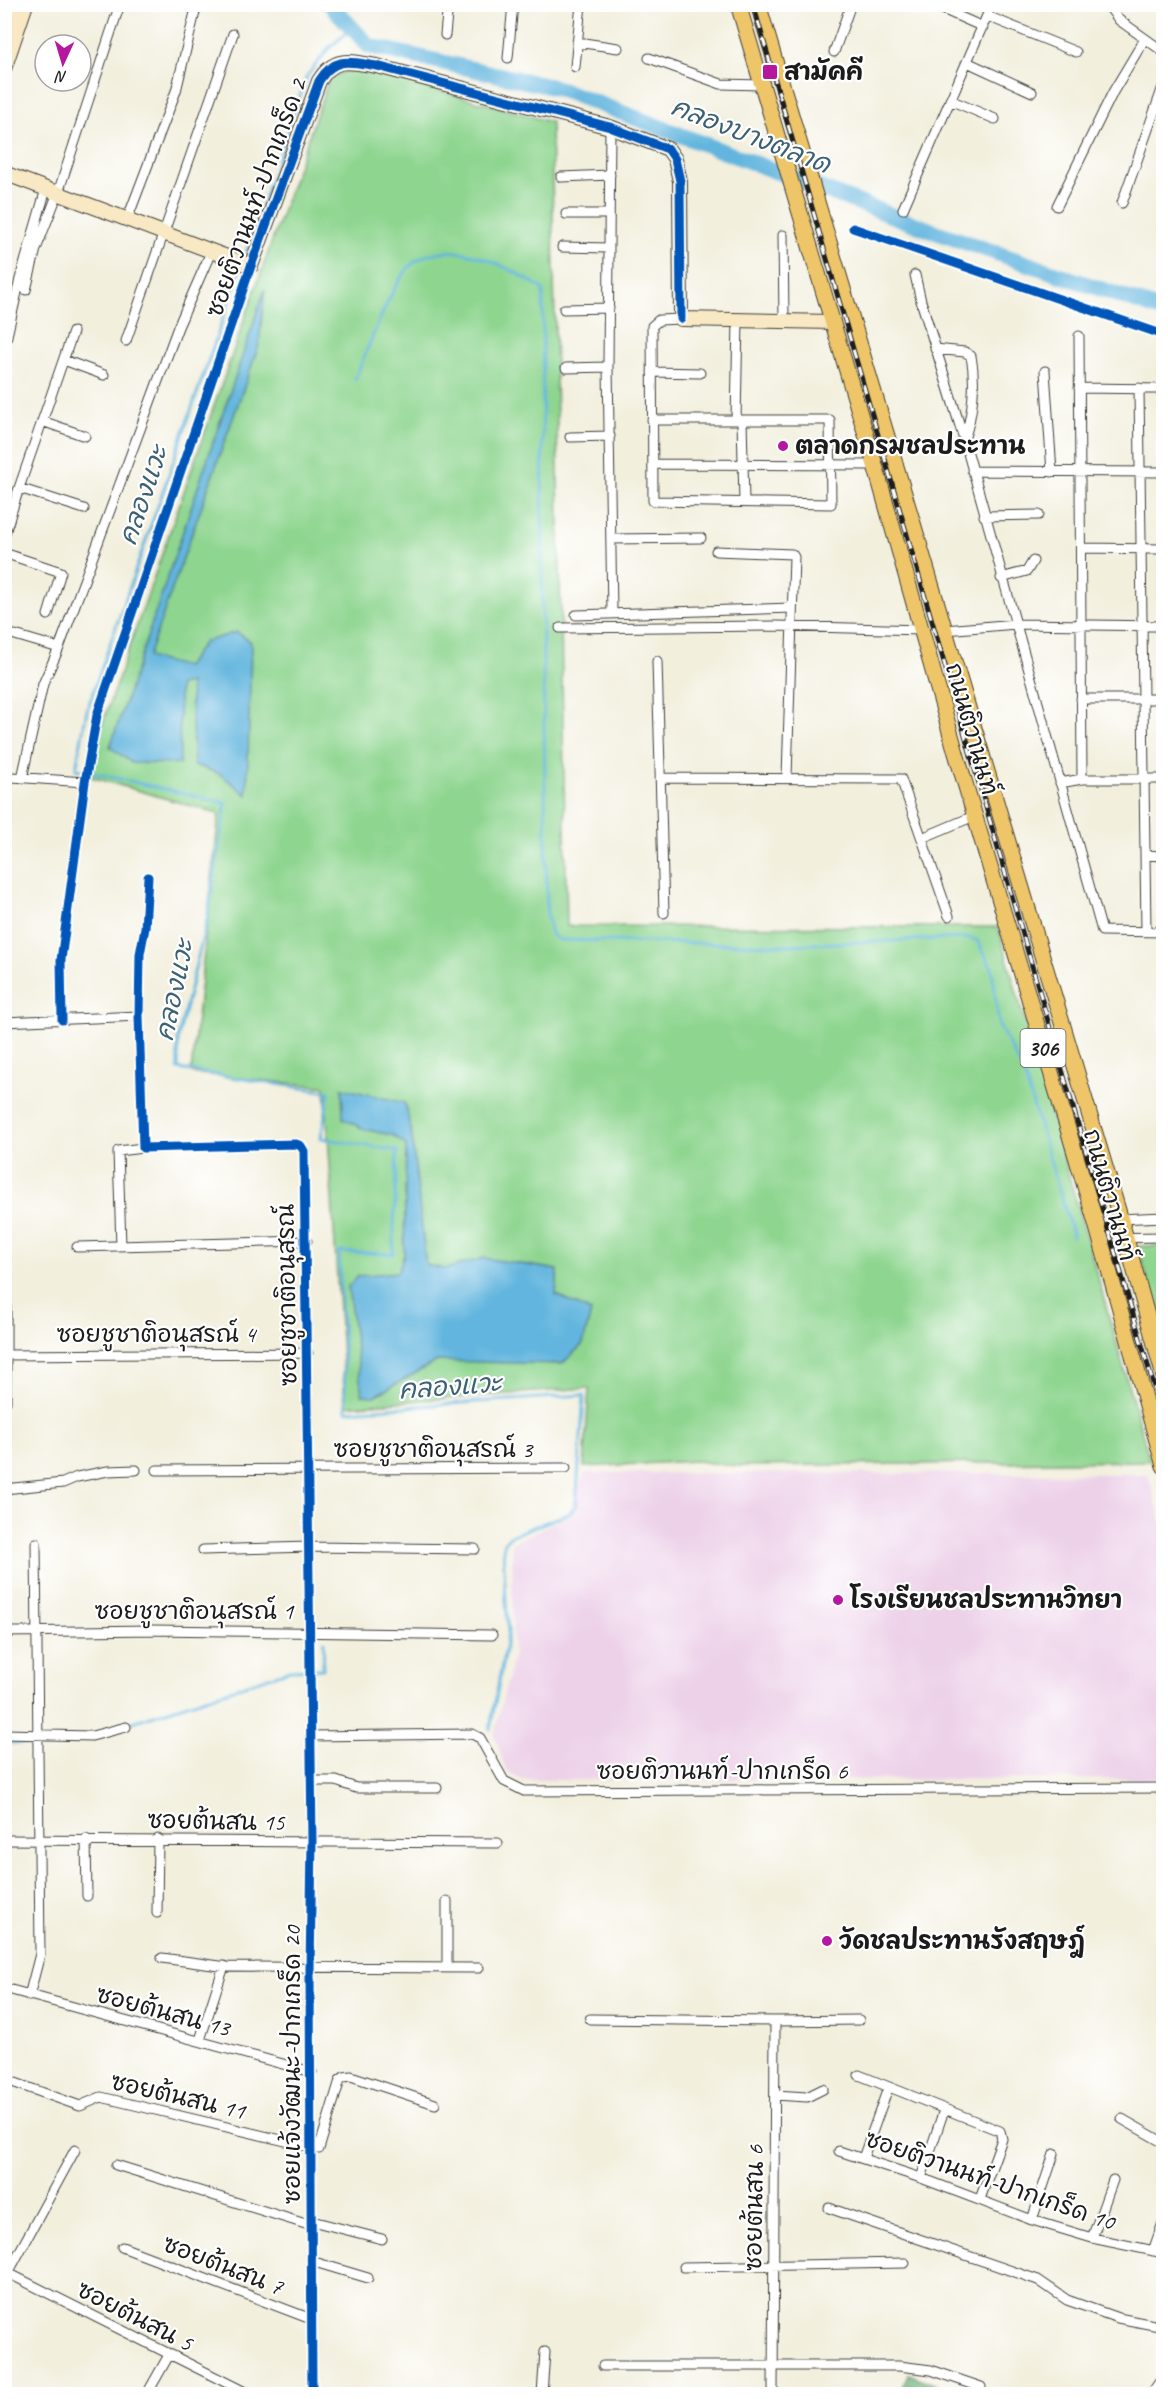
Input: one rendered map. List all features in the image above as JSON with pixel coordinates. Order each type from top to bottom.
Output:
[{"type":"main road","name":"ถนนติวานนท์","points":[[738,4],[875,465],[974,816],[1095,1220],[1164,1466]]},
{"type":"main road","name":"ถนนติวานนท์","points":[[758,4],[1120,1217],[1164,1377]]},
{"type":"main road","points":[[921,630],[945,630]]},
{"type":"street","points":[[4,28],[12,4]]},
{"type":"street","points":[[4,69],[26,4]]},
{"type":"street","points":[[4,349],[20,279],[120,4]]},
{"type":"street","points":[[127,220],[176,91],[197,4]]},
{"type":"street","points":[[445,36],[448,4]]},
{"type":"street","points":[[508,58],[513,4]]},
{"type":"street","points":[[574,67],[581,4]]},
{"type":"street","points":[[931,4],[983,27]]},
{"type":"street","points":[[903,209],[992,4]]},
{"type":"street","points":[[1107,4],[1119,20],[1144,40],[1164,52]]},
{"type":"street","points":[[834,52],[849,5]]},
{"type":"street","points":[[987,16],[1076,52]]},
{"type":"street","points":[[126,341],[233,34]]},
{"type":"street","points":[[1056,206],[1113,92],[1144,40]]},
{"type":"street","points":[[577,42],[618,48]]},
{"type":"street","points":[[649,58],[721,84],[762,85]]},
{"type":"street","name":"ซอยติวานนท์-ปากเกร็ด 2","points":[[62,1020],[61,960],[86,774],[97,715],[245,264],[319,81],[327,69],[336,63],[353,62],[377,66],[610,127],[668,149],[675,159],[680,181],[681,319]]},
{"type":"street","points":[[967,62],[1032,92]]},
{"type":"street","points":[[1122,203],[1164,84]]},
{"type":"street","points":[[950,100],[995,119]]},
{"type":"street","points":[[610,127],[608,367],[612,613]]},
{"type":"street","points":[[4,173],[245,264]]},
{"type":"street","points":[[561,177],[610,174]]},
{"type":"street","points":[[26,290],[52,191]]},
{"type":"street","points":[[566,214],[609,214]]},
{"type":"street","points":[[783,235],[784,321]]},
{"type":"street","points":[[562,247],[609,248]]},
{"type":"street","points":[[22,778],[43,684],[59,648],[178,327],[211,252]]},
{"type":"street","points":[[915,276],[964,439],[1001,578],[1102,931],[1164,932]]},
{"type":"street","points":[[564,309],[609,308]]},
{"type":"street","points":[[652,420],[830,420],[831,504],[653,501],[652,420],[652,326],[659,320],[681,319],[833,322]]},
{"type":"street","points":[[738,320],[739,420],[744,502]]},
{"type":"street","points":[[4,536],[73,332]]},
{"type":"street","points":[[1079,336],[1082,779]]},
{"type":"street","points":[[935,348],[965,352],[971,356],[973,366],[970,420],[964,439]]},
{"type":"street","points":[[64,360],[104,375]]},
{"type":"street","points":[[567,368],[608,367]]},
{"type":"street","points":[[1045,371],[1052,472]]},
{"type":"street","points":[[652,372],[700,373]]},
{"type":"street","points":[[1079,388],[1164,389]]},
{"type":"street","points":[[1139,388],[1146,931]]},
{"type":"street","points":[[42,421],[85,436]]},
{"type":"street","points":[[570,437],[610,436]]},
{"type":"street","points":[[653,464],[875,465]]},
{"type":"street","points":[[972,471],[1164,472]]},
{"type":"street","points":[[19,488],[84,509]]},
{"type":"street","points":[[984,516],[1039,515]]},
{"type":"street","points":[[611,539],[701,538]]},
{"type":"street","points":[[1080,548],[1164,549]]},
{"type":"street","points":[[716,551],[792,554],[794,561],[787,777]]},
{"type":"street","points":[[4,553],[61,572],[48,615]]},
{"type":"street","points":[[1001,578],[1027,571],[1033,561]]},
{"type":"street","points":[[576,615],[792,608]]},
{"type":"street","points":[[945,630],[1016,624],[1164,626]]},
{"type":"street","points":[[560,628],[791,627],[921,630]]},
{"type":"street","points":[[15,635],[59,648]]},
{"type":"street","points":[[657,661],[664,914]]},
{"type":"street","points":[[1081,699],[1164,699]]},
{"type":"street","points":[[4,794],[7,780],[12,777],[86,774]]},
{"type":"street","points":[[660,778],[901,779],[949,916]]},
{"type":"street","points":[[1060,783],[1082,779],[1164,780]]},
{"type":"street","points":[[922,838],[974,816]]},
{"type":"street","points":[[1145,855],[1164,856]]},
{"type":"street","points":[[121,1246],[118,1151],[143,1148],[139,1016],[140,954],[145,928],[148,877]]},
{"type":"street","points":[[4,1022],[139,1016]]},
{"type":"street","name":"ซอยชูชาติอนุสรณ์","points":[[143,1148],[296,1144],[304,1151],[307,1241],[310,1736]]},
{"type":"street","points":[[1095,1220],[1120,1217],[1164,1217]]},
{"type":"street","points":[[1099,1238],[1164,1237]]},
{"type":"street","points":[[77,1247],[307,1241]]},
{"type":"street","points":[[6,1278],[6,1402]]},
{"type":"street","name":"ซอยชูชาติอนุสรณ์ 4","points":[[5,1355],[308,1353]]},
{"type":"street","name":"ซอยชูชาติอนุสรณ์ 3","points":[[157,1470],[566,1468]]},
{"type":"street","points":[[4,1489],[63,1483],[77,1477],[136,1470]]},
{"type":"street","points":[[29,1996],[40,1954],[36,1543]]},
{"type":"street","points":[[203,1550],[310,1547],[475,1549]]},
{"type":"street","name":"ซอยชูชาติอนุสรณ์ 1","points":[[4,1632],[153,1629],[492,1635]]},
{"type":"street","points":[[4,1734],[39,1738],[92,1736],[126,1727]]},
{"type":"street","name":"ซอยติวานนท์-ปากเกร็ด 6","points":[[310,1736],[472,1734],[480,1738],[504,1781],[524,1791],[1164,1788]]},
{"type":"street","name":"ซอยแจ้งวัฒนะ-ปากเกร็ด 20","points":[[310,1736],[312,1781],[310,1968],[312,2394]]},
{"type":"street","points":[[312,1781],[336,1781],[356,1788],[437,1788]]},
{"type":"street","points":[[86,1839],[87,1896]]},
{"type":"street","points":[[157,1913],[158,1839]]},
{"type":"street","name":"ซอยต้นสน 15","points":[[4,1840],[158,1839],[498,1843]]},
{"type":"street","points":[[447,1902],[447,1968]]},
{"type":"street","points":[[162,1958],[224,1966],[479,1968]]},
{"type":"street","points":[[200,2040],[224,1966]]},
{"type":"street","name":"ซอยต้นสน 13","points":[[4,1988],[312,2072]]},
{"type":"street","points":[[590,2019],[859,2020]]},
{"type":"street","name":"ซอยต้นสน 6","points":[[773,2394],[775,2021]]},
{"type":"street","points":[[859,2075],[998,2129],[1002,2133],[1002,2139],[980,2199]]},
{"type":"street","points":[[312,2147],[319,2149],[340,2080],[344,2077],[351,2076],[435,2104]]},
{"type":"street","name":"ซอยต้นสน 11","points":[[4,2079],[80,2106],[101,2097],[312,2147]]},
{"type":"street","points":[[863,2158],[888,2088]]},
{"type":"street","points":[[775,2095],[807,2097],[823,2090]]},
{"type":"street","points":[[921,2178],[944,2109]]},
{"type":"street","points":[[1122,2119],[1162,2139]]},
{"type":"street","points":[[6,2272],[75,2150]]},
{"type":"street","name":"ซอยติวานนท์-ปากเกร็ด 10","points":[[839,2151],[980,2199],[1032,2220],[1092,2238],[1164,2253]]},
{"type":"street","points":[[1032,2220],[1054,2154]]},
{"type":"street","points":[[116,2165],[312,2224],[382,2239]]},
{"type":"street","points":[[1092,2238],[1113,2180]]},
{"type":"street","points":[[829,2208],[1038,2280],[1067,2300],[1118,2318],[1164,2328]]},
{"type":"street","points":[[1153,2251],[1164,2220]]},
{"type":"street","name":"ซอยต้นสน 7","points":[[122,2247],[311,2319]]},
{"type":"street","points":[[311,2261],[368,2278]]},
{"type":"street","points":[[684,2267],[905,2264]]},
{"type":"street","name":"ซอยต้นสน 5","points":[[6,2272],[244,2393]]},
{"type":"street","points":[[542,2394],[545,2352]]},
{"type":"street","points":[[147,2394],[169,2355]]},
{"type":"street","points":[[603,2366],[899,2366],[931,2370],[981,2387]]},
{"type":"street","points":[[1151,2394],[1164,2376]]},
{"type":"shaded area","name":"โรงเรียนชลประทานวิทยา","points":[[585,1473],[1148,1474],[1163,1528],[1163,1779],[522,1780],[506,1770],[494,1735],[513,1657],[512,1543],[567,1516]]},
{"type":"green space","points":[[362,69],[551,122],[567,926],[998,927],[1150,1461],[736,1466],[696,1461],[584,1467],[589,1388],[345,1406],[325,1087],[191,1073],[219,814],[88,776],[98,736],[329,79],[342,72]]},
{"type":"green space","points":[[1138,1246],[1163,1246],[1163,1335]]},
{"type":"green space","points":[[909,2374],[958,2394],[898,2394]]},
{"type":"water","points":[[265,289],[259,345],[148,657],[186,667],[204,642],[237,632],[251,642],[247,795],[220,774],[194,765],[190,683],[179,685],[180,764],[132,763],[110,747]]},
{"type":"water","points":[[342,1088],[405,1103],[411,1129],[426,1265],[446,1269],[484,1258],[558,1270],[556,1295],[591,1312],[583,1344],[562,1364],[437,1361],[375,1396],[362,1395],[348,1286],[358,1276],[398,1272],[404,1254],[406,1145],[392,1135],[363,1129],[343,1118]]},
{"type":"waterway","name":"คลองบางตลาด","points":[[330,4],[369,46],[557,88],[930,230],[1164,311]]},
{"type":"waterway","name":"คลองแวะ","points":[[244,258],[307,76],[329,48],[352,28]]},
{"type":"waterway","points":[[355,379],[398,282],[416,261],[431,254],[447,251],[464,253],[498,264],[543,289],[542,594],[547,914],[551,934],[559,940],[785,945],[965,938],[977,940],[992,968],[999,1026],[1023,1071],[1073,1236]]},
{"type":"waterway","name":"คลองแวะ","points":[[241,267],[87,710],[76,769],[226,803],[207,920],[178,1038],[178,1069],[329,1092],[321,1138],[397,1151],[393,1254],[339,1252],[346,1411],[584,1395],[576,1506],[570,1513],[510,1536],[505,1541],[503,1550],[508,1633],[490,1729]]},
{"type":"waterway","name":"คลองแวะ","points":[[127,1724],[290,1670],[323,1669],[324,1641]]},
{"type":"waterway","name":"คลองแวะ","points":[[4,1743],[52,1743],[74,1740]]},
{"type":"railway","points":[[753,4],[1164,1421]]},
{"type":"cycle path","points":[[62,1020],[61,960],[85,782],[97,715],[251,266],[319,81],[325,73],[331,67],[344,62],[377,66],[610,127],[668,149],[675,159],[680,181],[681,319]]},
{"type":"cycle path","points":[[853,228],[1164,335]]},
{"type":"cycle path","points":[[148,877],[145,928],[140,954],[139,1016],[143,1148],[296,1144],[304,1151],[312,1842],[310,1969],[312,2394]]},
{"type":"place","name":"สามัคคี","points":[[770,72]]},
{"type":"place","name":"ตลาดกรมชลประทาน","points":[[783,446]]},
{"type":"place","name":"โรงเรียนชลประทานวิทยา","points":[[838,1600]]},
{"type":"place","name":"วัดชลประทานรังสฤษฎ์","points":[[827,1941]]}]
